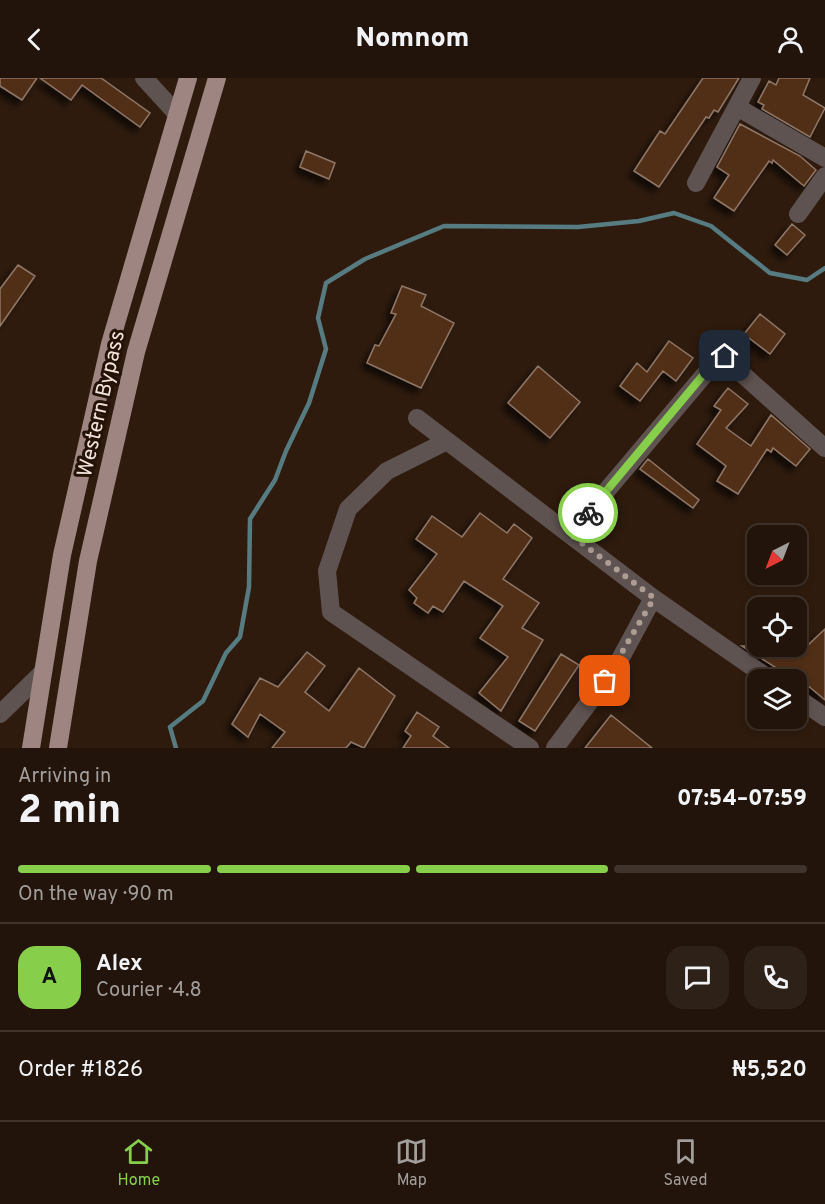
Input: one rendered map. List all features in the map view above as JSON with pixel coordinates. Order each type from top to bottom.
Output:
[{"type":"main road","name":"Western Bypass","points":[[31,748],[62,555],[110,344],[188,78]]},
{"type":"main road","name":"Western Bypass","points":[[58,748],[88,561],[136,352],[217,78]]},
{"type":"street","points":[[144,78],[177,114]]},
{"type":"street","points":[[696,183],[752,78]]},
{"type":"street","points":[[737,107],[825,158]]},
{"type":"street","points":[[798,214],[825,176]]},
{"type":"street","points":[[570,534],[721,355],[825,448]]},
{"type":"street","points":[[417,418],[654,598],[755,669]]},
{"type":"street","points":[[447,441],[387,471],[348,509],[327,571],[331,612],[524,746]]},
{"type":"street","points":[[555,748],[617,665],[654,598]]},
{"type":"street","points":[[0,714],[42,673]]},
{"type":"street","points":[[807,705],[825,717]]},
{"type":"building","points":[[0,78],[37,78],[22,100],[0,86]]},
{"type":"building","points":[[40,78],[101,78],[150,113],[140,127],[82,85],[71,100]]},
{"type":"building","points":[[703,78],[739,78],[718,112],[714,110],[709,118],[706,117],[659,187],[634,171],[660,131],[665,134]]},
{"type":"building","points":[[779,78],[810,78],[803,95],[825,108],[810,137],[762,109],[764,105],[758,102],[769,81],[776,85]]},
{"type":"building","points":[[740,124],[800,156],[816,170],[804,186],[773,160],[772,163],[769,161],[734,211],[714,198],[729,175],[717,167]]},
{"type":"building","points":[[306,151],[335,163],[329,179],[300,167]]},
{"type":"building","points":[[792,224],[805,235],[787,255],[775,245]]},
{"type":"building","points":[[18,265],[35,276],[0,326],[0,289]]},
{"type":"building","points":[[402,286],[426,295],[421,306],[454,323],[421,388],[367,363],[375,345],[379,346],[396,314],[391,313]]},
{"type":"building","points":[[760,314],[785,334],[770,354],[744,334]]},
{"type":"building","points":[[669,341],[693,358],[676,381],[663,371],[640,401],[620,386],[637,363],[647,372]]},
{"type":"building","points":[[538,366],[580,402],[550,438],[508,403]]},
{"type":"building","points":[[728,388],[748,404],[726,428],[751,446],[771,415],[810,449],[796,466],[773,448],[771,452],[767,449],[738,494],[717,481],[726,466],[697,444],[721,410],[714,406]]},
{"type":"building","points":[[648,459],[699,500],[693,508],[640,469]]},
{"type":"building","points":[[480,513],[507,533],[514,524],[532,538],[503,579],[539,603],[522,628],[543,640],[501,711],[479,693],[508,657],[480,638],[503,606],[464,581],[443,612],[433,606],[428,613],[414,603],[417,598],[409,590],[437,554],[416,539],[432,516],[462,537]]},
{"type":"building","points":[[825,629],[825,700],[807,685],[807,669],[778,669],[759,657],[807,657],[808,645]]},
{"type":"building","points":[[307,652],[325,666],[305,692],[329,711],[359,668],[395,696],[364,748],[351,742],[346,748],[272,748],[285,732],[260,714],[248,737],[232,724],[260,678],[278,687]]},
{"type":"building","points":[[561,654],[579,665],[535,731],[519,721]]},
{"type":"building","points":[[417,712],[439,727],[433,736],[449,748],[403,748],[411,736],[405,731]]},
{"type":"building","points":[[611,715],[652,748],[585,748]]},
{"type":"waterway","points":[[176,748],[170,727],[203,701],[226,653],[240,637],[249,587],[250,519],[275,480],[309,403],[326,349],[318,318],[326,283],[365,259],[444,226],[578,227],[639,221],[674,213],[711,226],[770,273],[807,280],[825,268]]},
{"type":"way so far","points":[[588,513],[570,534],[654,598],[617,665],[605,681]]},
{"type":"route","points":[[588,513],[719,356],[725,356]]}]
